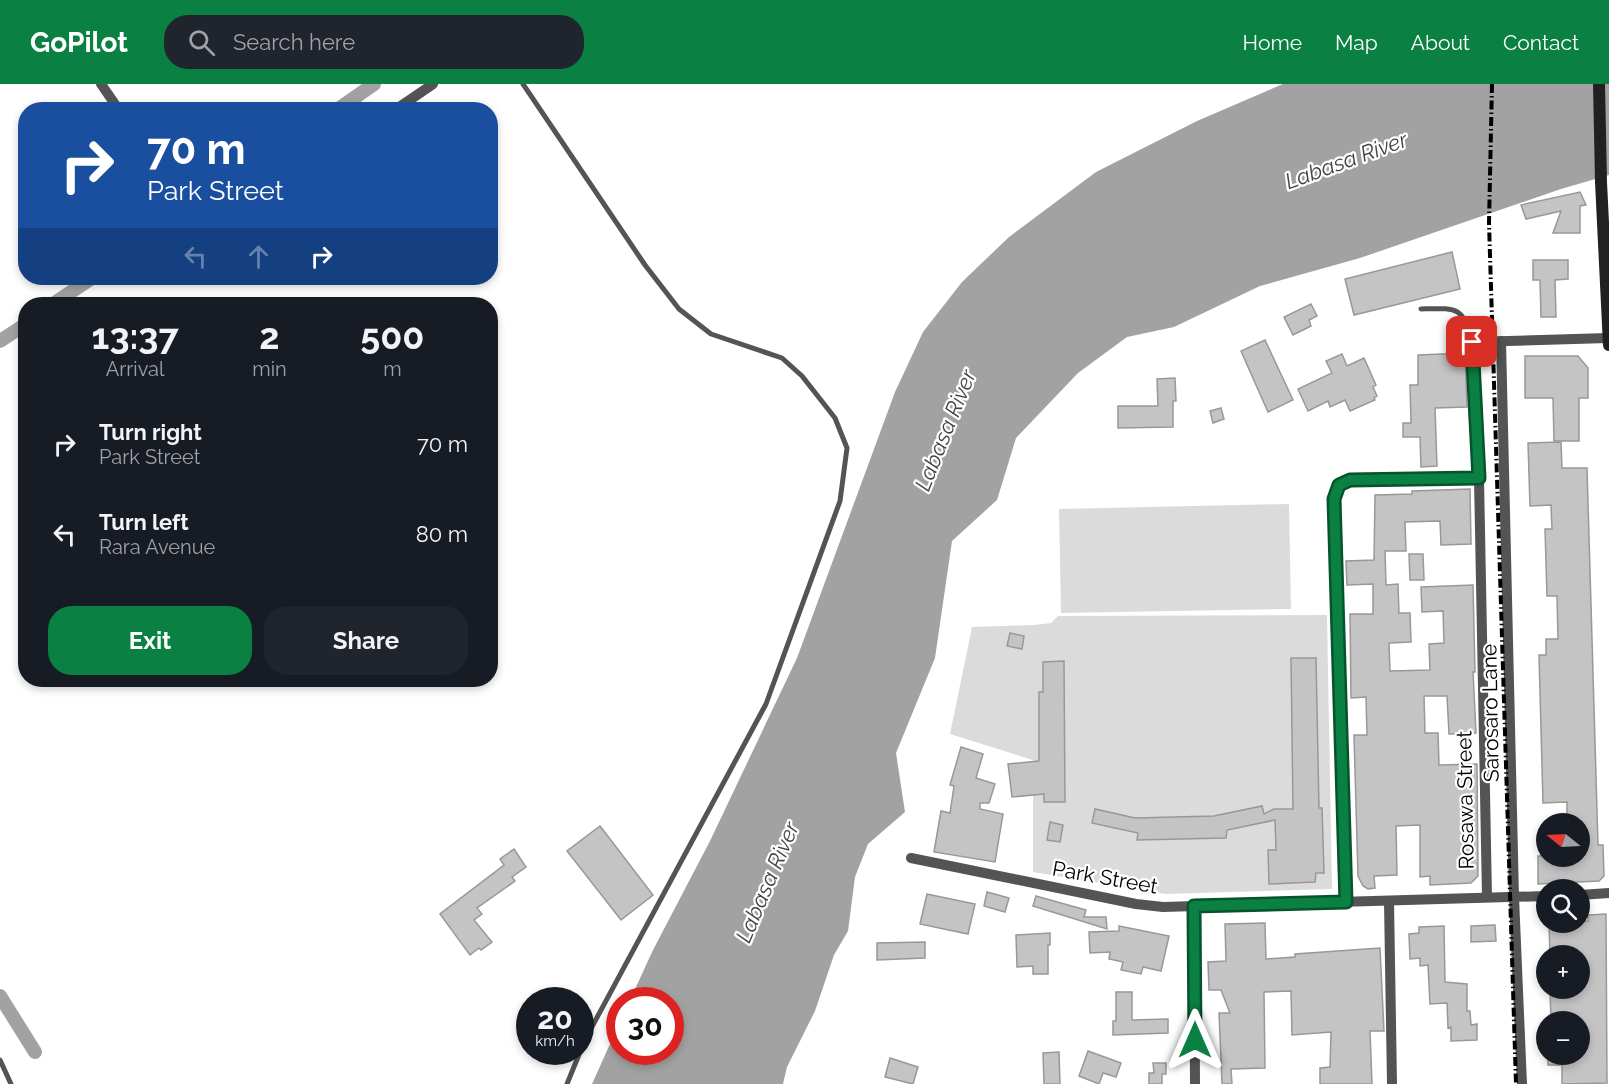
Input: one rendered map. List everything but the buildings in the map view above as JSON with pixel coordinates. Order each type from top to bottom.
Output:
[{"type":"main road","points":[[1599,84],[1601,182],[1609,341]]},
{"type":"street","points":[[101,84],[113,102]]},
{"type":"street","points":[[407,102],[433,84]]},
{"type":"street","name":"Sarosaro Lane","points":[[1501,341],[1514,897],[1522,1084]]},
{"type":"street","points":[[1472,342],[1609,341]]},
{"type":"street","name":"Rosawa Street","points":[[1472,342],[1479,478],[1487,897]]},
{"type":"street","points":[[1346,902],[1334,499],[1336,492],[1339,485],[1350,480],[1479,478]]},
{"type":"street","name":"Park Street","points":[[911,858],[1136,904],[1163,907],[1536,896]]},
{"type":"street","points":[[1590,894],[1609,893]]},
{"type":"street","points":[[1389,901],[1392,1084]]},
{"type":"street","points":[[1194,906],[1195,1084]]},
{"type":"lane","points":[[523,84],[645,265],[679,309],[711,334],[782,358],[802,376],[835,418],[847,448],[840,501],[766,704],[594,1024]]},
{"type":"lane","points":[[1421,309],[1446,308],[1458,311],[1466,320],[1472,342]]},
{"type":"lane","points":[[0,1060],[11,1084]]},
{"type":"lane","points":[[567,1084],[574,1065]]},
{"type":"shaded area","points":[[1289,504],[1291,609],[1061,613],[1059,509]]},
{"type":"shaded area","points":[[1327,615],[1332,889],[1165,894],[1033,872],[1033,760],[950,734],[972,627],[1051,623],[1058,616]]},
{"type":"water","name":"Labasa River","points":[[1283,84],[1609,84],[1609,175],[1561,189],[1360,258],[1260,286],[1174,327],[1127,337],[1078,373],[1016,438],[997,500],[952,541],[935,658],[896,753],[905,812],[868,844],[855,877],[848,931],[834,955],[815,1011],[787,1067],[783,1084],[592,1084],[606,1053],[606,1065],[684,1065],[684,987],[636,987],[710,841],[797,658],[895,392],[923,332],[962,282],[1009,237],[1096,172],[1197,121]]},
{"type":"waterway","points":[[348,102],[374,84]]},
{"type":"waterway","points":[[64,297],[82,285]]},
{"type":"waterway","points":[[0,341],[18,329]]},
{"type":"waterway","points":[[0,996],[35,1052]]},
{"type":"railway","points":[[1492,84],[1489,223],[1516,1084]]},
{"type":"route","points":[[1195,1040],[1194,906],[1346,902],[1334,499],[1339,485],[1350,480],[1479,478],[1472,342]]}]
